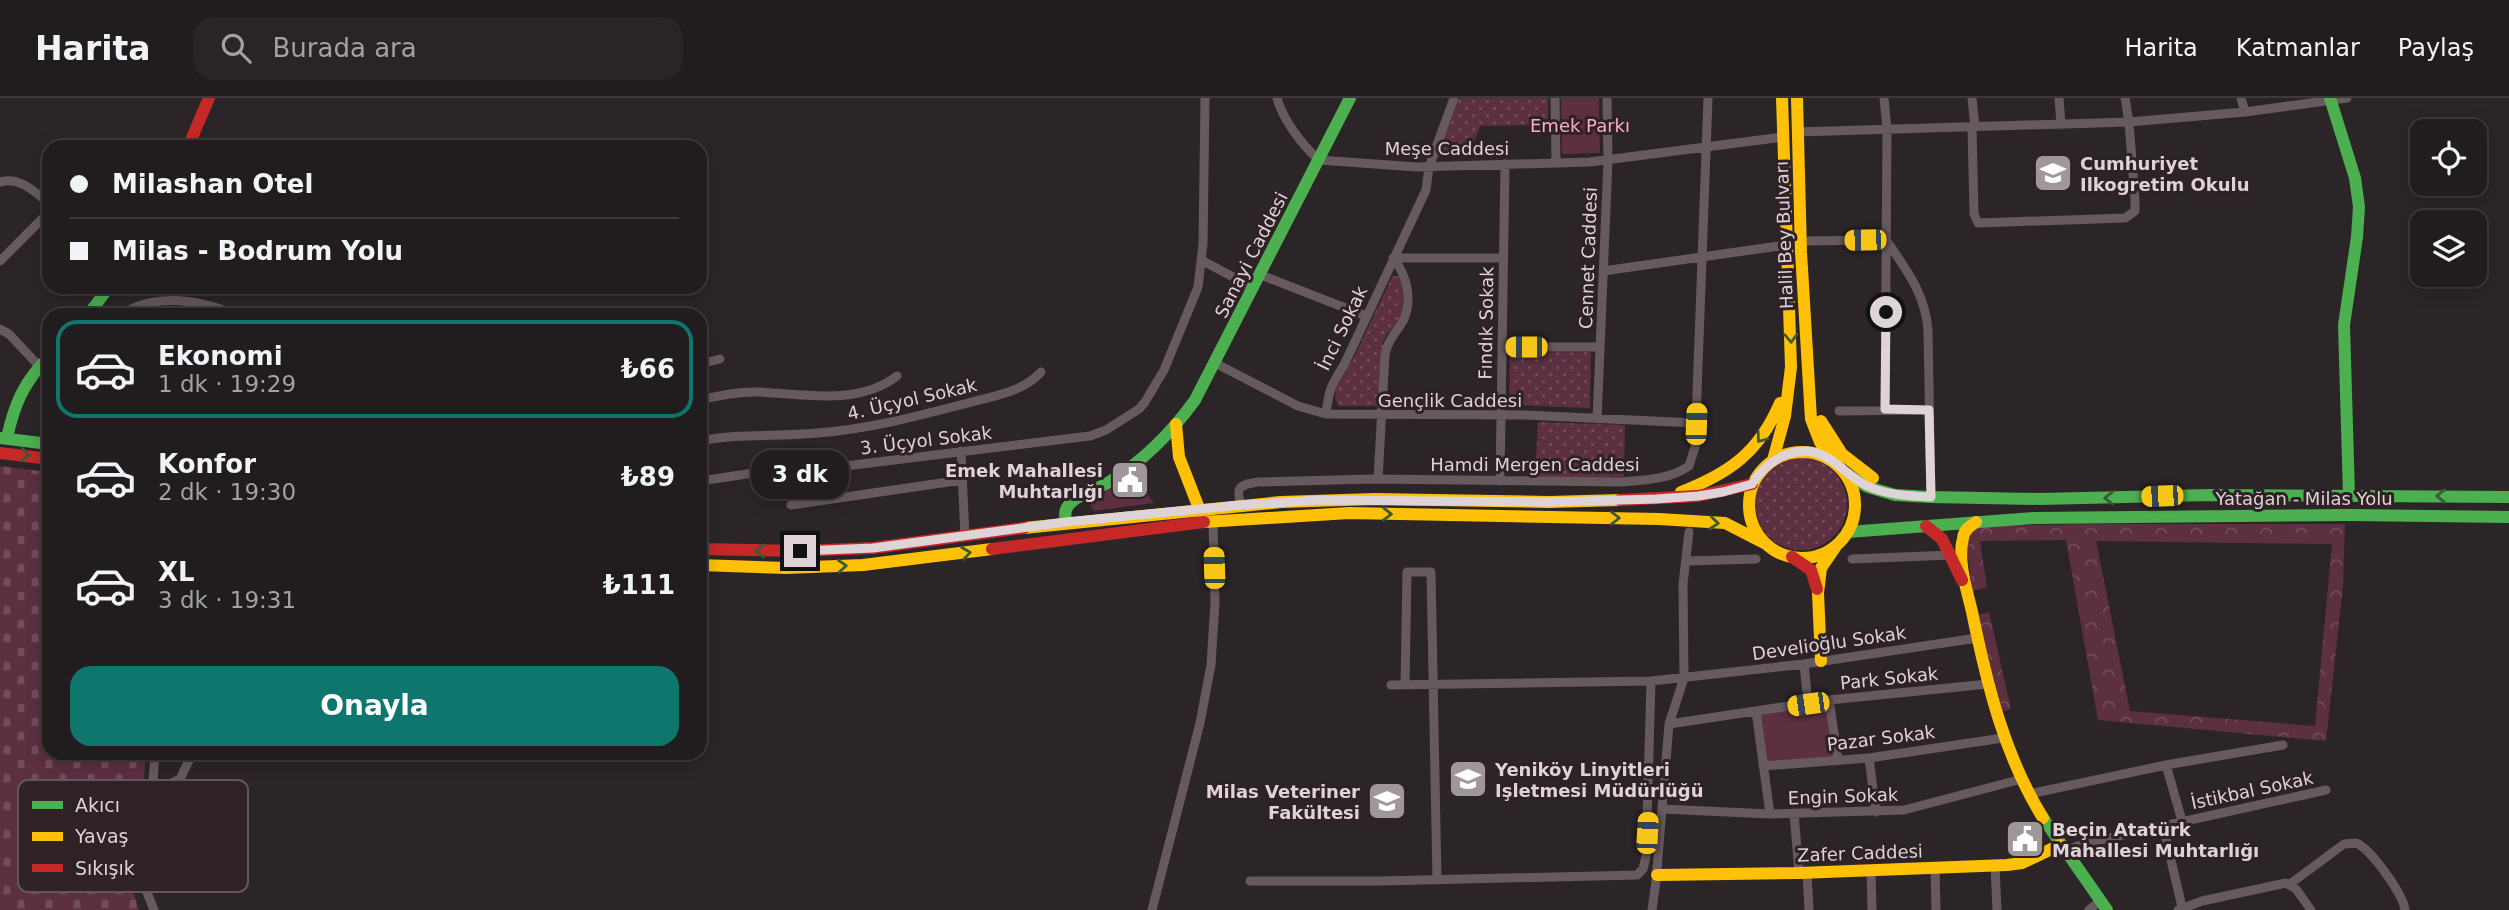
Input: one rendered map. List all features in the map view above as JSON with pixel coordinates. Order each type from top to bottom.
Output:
[{"type":"main road","points":[[190,140],[209,98]]},
{"type":"main road","name":"Sanayi Caddesi","points":[[1066,522],[1065,512],[1070,504],[1122,473],[1176,425],[1195,400],[1350,98]]},
{"type":"main road","name":"Halil Bey Bulvarı","points":[[1782,98],[1791,368]]},
{"type":"main road","name":"Halil Bey Bulvarı","points":[[1797,98],[1801,241],[1809,371]]},
{"type":"main road","points":[[2330,99],[2353,171],[2359,207],[2344,325],[2348,495]]},
{"type":"main road","points":[[42,364],[28,378],[19,395],[4,438],[42,443]]},
{"type":"main road","points":[[1773,460],[1785,416],[1791,368]]},
{"type":"main road","points":[[1656,499],[1714,479],[1747,456],[1772,423],[1791,368]]},
{"type":"main road","points":[[1809,371],[1811,419],[1825,454],[1845,473],[1868,486],[1895,495],[1931,497]]},
{"type":"main road","points":[[1809,371],[1819,415],[1828,437],[1844,456],[1862,472],[1882,483],[1931,497]]},
{"type":"main road","points":[[1176,425],[1179,455],[1200,511]]},
{"type":"main road","points":[[1764,543],[1749,515],[1748,499],[1752,484],[1761,470],[1788,453],[1804,451],[1819,454],[1834,462]]},
{"type":"main road","points":[[0,453],[42,458]]},
{"type":"main road","points":[[1821,661],[1818,593],[1821,568],[1848,532],[1855,503],[1852,487],[1845,473]]},
{"type":"main road","points":[[707,549],[838,550],[1066,522],[1319,500],[1549,502],[1656,499],[1698,496],[1752,484]]},
{"type":"main road","name":"Yatağan - Milas Yolu","points":[[1931,497],[2040,499],[2210,495],[2509,496]]},
{"type":"main road","points":[[707,565],[786,568],[863,565],[1213,521],[1349,513],[1659,519],[1725,523],[1736,527],[1811,570],[1818,593]]},
{"type":"main road","name":"Yatağan - Milas Yolu","points":[[1848,532],[2034,518],[2336,515],[2509,517]]},
{"type":"main road","points":[[1976,522],[1968,527],[1962,543],[1977,638],[2003,738],[2029,794],[2062,848],[2104,906]]},
{"type":"main road","points":[[1926,526],[1942,539],[1969,597]]},
{"type":"main road","points":[[1792,557],[1812,557],[1836,546]]},
{"type":"main road","name":"Zafer Caddesi","points":[[1657,875],[1995,866],[2022,863],[2062,848]]},
{"type":"street","points":[[1205,98],[1203,261],[1254,288]]},
{"type":"street","points":[[1278,98],[1282,111],[1301,140],[1319,160]]},
{"type":"street","name":"İnci Sokak","points":[[1326,414],[1334,379],[1345,363],[1426,190],[1429,167],[1454,98]]},
{"type":"street","points":[[1555,98],[1556,162]]},
{"type":"street","name":"Cennet Caddesi","points":[[1597,419],[1608,161],[1607,98]]},
{"type":"street","name":"Hamdi Mergen Caddesi","points":[[1241,505],[1238,490],[1249,483],[1378,479],[1620,482],[1683,470],[1692,461],[1696,424],[1707,98]]},
{"type":"street","points":[[1884,98],[1887,129],[1885,409]]},
{"type":"street","points":[[1972,98],[1974,214],[1979,223],[1987,224],[2130,217],[2135,211],[2135,200],[2125,98]]},
{"type":"street","points":[[2059,98],[2061,124]]},
{"type":"street","points":[[2241,98],[2245,112]]},
{"type":"street","points":[[1798,132],[2129,122],[2245,112],[2347,98]]},
{"type":"street","name":"Meşe Caddesi","points":[[1319,160],[1429,167],[1608,161],[1783,137]]},
{"type":"street","name":"Fındık Sokak","points":[[1500,481],[1505,164]]},
{"type":"street","points":[[0,182],[9,180],[20,183],[42,198]]},
{"type":"street","points":[[0,261],[42,219]]},
{"type":"street","points":[[1801,241],[1886,240]]},
{"type":"street","points":[[1886,240],[1918,289],[1925,306],[1928,331],[1931,497]]},
{"type":"street","points":[[1603,271],[1786,245]]},
{"type":"street","points":[[1394,258],[1503,258]]},
{"type":"street","points":[[1378,479],[1386,349],[1404,319],[1407,307],[1405,275],[1394,258]]},
{"type":"street","name":"3. Üçyol Sokak","points":[[707,480],[747,474],[821,469],[1097,434],[1134,412],[1146,401],[1164,370],[1198,287],[1203,261]]},
{"type":"street","points":[[1261,275],[1366,316]]},
{"type":"street","points":[[135,308],[168,301],[215,308]]},
{"type":"street","points":[[0,329],[42,360]]},
{"type":"street","points":[[1502,347],[1600,347]]},
{"type":"street","points":[[707,363],[720,359]]},
{"type":"street","name":"Gençlik Caddesi","points":[[1215,363],[1298,406],[1326,414],[1501,415],[1696,424]]},
{"type":"street","name":"4. Üçyol Sokak","points":[[707,440],[734,435],[796,435],[873,426],[997,396],[1027,384],[1041,372]]},
{"type":"street","points":[[707,399],[747,392],[831,396],[872,389],[898,376]]},
{"type":"street","points":[[1839,411],[1929,410]]},
{"type":"street","points":[[961,451],[965,536]]},
{"type":"street","points":[[791,505],[962,480]]},
{"type":"street","points":[[1152,910],[1200,723],[1211,665],[1215,602],[1213,521]]},
{"type":"street","points":[[1652,910],[1669,724],[1684,678],[1683,584],[1689,532]]},
{"type":"street","points":[[1852,559],[1951,555]]},
{"type":"street","points":[[1687,561],[1756,559]]},
{"type":"street","points":[[1405,685],[1407,572],[1431,572],[1437,880]]},
{"type":"street","name":"Develioğlu Sokak","points":[[1391,685],[1651,681],[1804,664],[1977,638]]},
{"type":"street","points":[[1804,664],[1808,704]]},
{"type":"street","points":[[1250,881],[1633,876],[1640,872],[1644,863],[1646,844],[1651,681]]},
{"type":"street","name":"Park Sokak","points":[[1669,724],[1829,701],[1988,684]]},
{"type":"street","points":[[1829,701],[1838,760]]},
{"type":"street","points":[[1756,711],[1770,814]]},
{"type":"street","name":"Pazar Sokak","points":[[1763,766],[1869,758],[2003,738]]},
{"type":"street","points":[[2029,794],[2166,765],[2283,745]]},
{"type":"street","points":[[1869,758],[1875,812]]},
{"type":"street","points":[[153,780],[154,760]]},
{"type":"street","points":[[178,780],[189,760]]},
{"type":"street","points":[[2166,765],[2182,821]]},
{"type":"street","name":"Engin Sokak","points":[[1662,809],[1770,814],[1905,810],[2022,779]]},
{"type":"street","name":"İstikbal Sokak","points":[[2062,848],[2326,790]]},
{"type":"street","points":[[1794,813],[1809,910]]},
{"type":"street","points":[[2163,826],[2180,909],[2290,884],[2344,844],[2356,843],[2372,854],[2401,898],[2405,910]]},
{"type":"street","points":[[1995,866],[1997,910]]},
{"type":"street","points":[[1935,868],[1936,910]]},
{"type":"street","points":[[1871,870],[1872,910]]},
{"type":"street","points":[[2290,884],[2301,894],[2311,910]]},
{"type":"street","points":[[147,892],[154,910]]},
{"type":"street","points":[[2089,910],[2104,906]]},
{"type":"green space","points":[[1459,98],[1548,98],[1548,125],[1480,126],[1468,157],[1437,157]]},
{"type":"green space","name":"Emek Parkı","points":[[1561,98],[1599,98],[1600,153],[1562,154]]},
{"type":"green space","points":[[1393,275],[1402,278],[1402,309],[1400,318],[1383,342],[1378,406],[1338,406],[1336,388],[1353,359]]},
{"type":"green space","points":[[1591,352],[1590,408],[1509,405],[1510,353]]},
{"type":"green space","points":[[1538,422],[1625,425],[1624,477],[1535,477]]},
{"type":"green space","points":[[1801,458],[1819,461],[1834,471],[1844,486],[1847,504],[1844,522],[1834,537],[1819,547],[1801,550],[1783,547],[1768,537],[1758,522],[1755,504],[1758,486],[1768,471],[1783,461]]},
{"type":"green space","points":[[0,466],[40,471],[42,474],[42,760],[145,760],[144,780],[18,780],[18,892],[134,892],[139,910],[0,910]]},
{"type":"green space","points":[[1132,474],[1154,503],[1094,511],[1089,503]]},
{"type":"green space","points":[[2345,524],[2343,586],[2326,741],[2098,720],[2066,540],[1980,541],[1987,587],[1973,591],[1965,540],[1977,526]],"holes":[[[2096,541],[2332,544],[2315,726],[2130,711]]]},
{"type":"green space","points":[[1989,612],[2011,709],[2000,712],[1978,615]]},
{"type":"green space","points":[[1829,700],[1838,760],[1763,766],[1756,711]]},
{"type":"traffic: fast","points":[[1066,522],[1066,510],[1072,502],[1134,465],[1167,434],[1195,400],[1350,98]]},
{"type":"traffic: fast","points":[[2330,98],[2355,178],[2359,207],[2344,325],[2349,495]]},
{"type":"traffic: fast","points":[[93,308],[104,294]]},
{"type":"traffic: fast","points":[[7,438],[21,394],[42,365]]},
{"type":"traffic: fast","points":[[0,438],[42,443]]},
{"type":"traffic: fast","points":[[1845,473],[1868,487],[1895,495],[1931,497],[2509,497]]},
{"type":"traffic: fast","points":[[1848,532],[2034,518],[2350,515],[2509,517]]},
{"type":"traffic: fast","points":[[2043,818],[2107,910]]},
{"type":"traffic: slow","points":[[1773,460],[1785,416],[1791,367],[1782,98]]},
{"type":"traffic: slow","points":[[1797,98],[1801,252],[1811,419],[1820,442],[1834,462]]},
{"type":"traffic: slow","points":[[1681,492],[1714,477],[1741,459],[1763,435],[1780,403]]},
{"type":"traffic: slow","points":[[1821,421],[1842,454],[1873,478]]},
{"type":"traffic: slow","points":[[1176,424],[1179,457],[1200,511]]},
{"type":"traffic: slow","points":[[1802,452],[1822,456],[1840,467],[1851,485],[1855,505],[1851,525],[1840,543],[1822,554],[1802,558],[1782,554],[1764,543],[1753,525],[1749,505],[1753,485],[1764,467],[1782,456],[1802,452]]},
{"type":"traffic: slow","points":[[1024,528],[1281,502],[1374,499],[1549,502],[1620,500]]},
{"type":"traffic: slow","points":[[1204,522],[1349,513],[1659,519],[1725,523],[1764,543]]},
{"type":"traffic: slow","points":[[1976,522],[1965,533],[1961,547],[1965,585],[1998,718],[2029,794],[2043,818]]},
{"type":"traffic: slow","points":[[1821,661],[1818,593],[1821,568],[1836,546]]},
{"type":"traffic: slow","points":[[707,565],[786,568],[863,565],[992,549]]},
{"type":"traffic: slow","points":[[1657,875],[2007,865],[2022,863],[2060,845]]},
{"type":"traffic: jam","points":[[191,140],[209,98]]},
{"type":"traffic: jam","points":[[0,453],[42,458]]},
{"type":"traffic: jam","points":[[1620,500],[1698,496],[1752,484]]},
{"type":"traffic: jam","points":[[992,549],[1204,522]]},
{"type":"traffic: jam","points":[[1926,526],[1942,539],[1962,580]]},
{"type":"traffic: jam","points":[[707,549],[800,551],[873,548],[1024,528]]},
{"type":"traffic: jam","points":[[1792,557],[1811,570],[1817,589]]},
{"type":"place","name":"Cumhuriyet Ilkogretim Okulu","points":[[2053,173]]},
{"type":"place","name":"Emek Mahallesi Muhtarlığı","points":[[1130,480]]},
{"type":"place","name":"Yeniköy Linyitleri Işletmesi Müdürlüğü","points":[[1468,779]]},
{"type":"place","name":"Milas Veteriner Fakültesi","points":[[1387,801]]},
{"type":"place","name":"Beçin Atatürk Mahallesi Muhtarlığı","points":[[2025,839]]},
{"type":"route","points":[[800,551],[873,548],[1066,522],[1300,501],[1374,499],[1549,502],[1698,496],[1752,484],[1761,470],[1773,460],[1788,453],[1804,451],[1829,458],[1845,473],[1868,486],[1895,495],[1931,497],[1929,410],[1885,409],[1886,312]]}]
